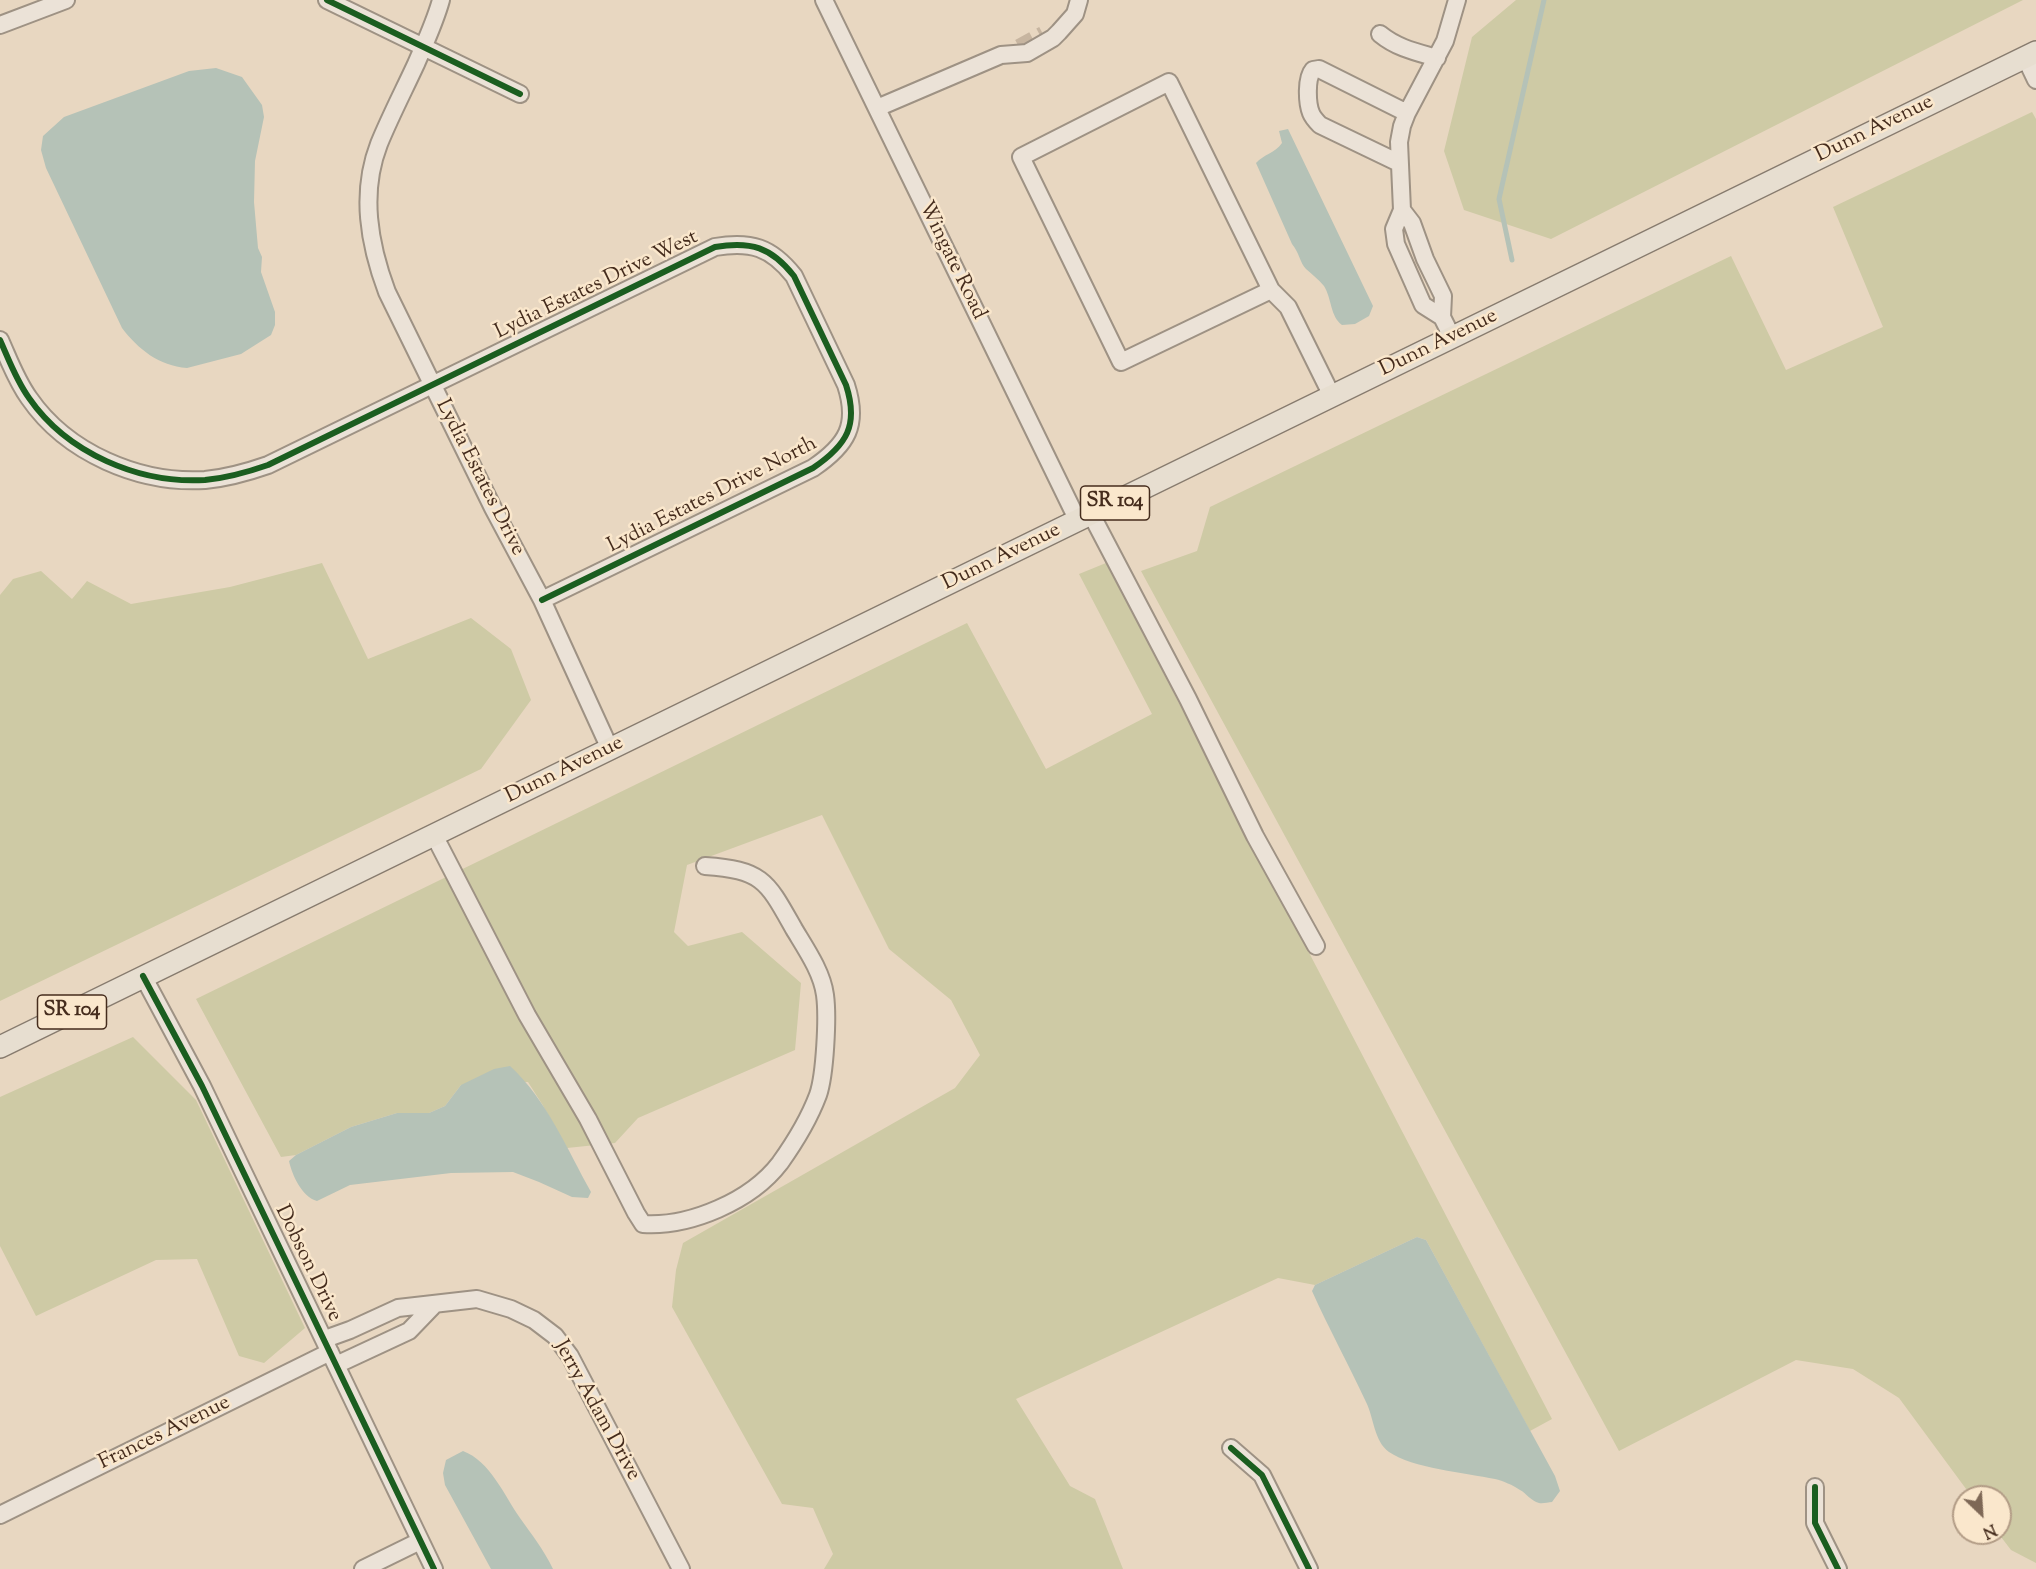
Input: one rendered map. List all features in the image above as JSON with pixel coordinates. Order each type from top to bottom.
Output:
[{"type":"main road","name":"Dunn Avenue","points":[[0,1047],[2031,54]]},
{"type":"street","points":[[0,25],[66,0]]},
{"type":"street","points":[[327,0],[520,94]]},
{"type":"street","name":"Lydia Estates Drive","points":[[441,0],[424,46],[379,145],[371,174],[370,238],[377,267],[387,292],[505,531],[542,600],[610,749]]},
{"type":"street","name":"Wingate Road","points":[[824,0],[1085,518],[1188,699],[1255,836],[1316,945]]},
{"type":"street","points":[[877,108],[1013,51],[1027,53],[1053,38],[1051,33],[1075,14],[1079,0]]},
{"type":"street","points":[[1452,337],[1442,317],[1443,296],[1425,259],[1412,223],[1402,210],[1399,142],[1407,113],[1445,41],[1458,0]]},
{"type":"street","points":[[1380,34],[1392,44],[1406,50],[1437,58]]},
{"type":"street","points":[[2031,54],[2036,80]]},
{"type":"street","points":[[1399,163],[1314,120],[1309,104],[1310,74],[1313,70],[1319,69],[1407,113]]},
{"type":"street","points":[[1271,290],[1121,362],[1021,157],[1169,82],[1271,290],[1288,307],[1332,396]]},
{"type":"street","name":"Lydia Estates Drive West","points":[[0,340],[17,379],[30,400],[52,426],[78,445],[106,461],[132,471],[183,480],[227,477],[268,465],[715,248],[734,244],[759,248],[783,261],[794,276],[816,321]]},
{"type":"street","name":"Lydia Estates Drive North","points":[[542,600],[813,468],[831,456],[844,441],[850,424],[852,403],[816,321]]},
{"type":"street","points":[[435,836],[527,1015],[588,1119],[643,1224],[664,1225],[694,1218],[728,1204],[754,1187],[779,1164],[804,1126],[819,1092],[823,1060],[825,994],[816,968],[774,893],[763,882],[750,873],[731,868],[705,866]]},
{"type":"street","name":"Dobson Drive","points":[[143,976],[202,1086],[434,1569]]},
{"type":"street","name":"Jerry Adam Drive","points":[[330,1352],[350,1330],[398,1308],[477,1299],[511,1309],[534,1320],[555,1336],[570,1356],[681,1569]]},
{"type":"street","points":[[330,1352],[409,1331],[435,1304]]},
{"type":"street","name":"Frances Avenue","points":[[0,1515],[330,1352]]},
{"type":"street","points":[[1232,1448],[1262,1475],[1309,1569]]},
{"type":"street","points":[[1815,1487],[1815,1523],[1838,1569]]},
{"type":"street","points":[[363,1569],[420,1541]]},
{"type":"shaded area","points":[[1516,0],[2023,0],[1551,239],[1464,210],[1444,151],[1472,37]]},
{"type":"shaded area","points":[[216,68],[242,77],[262,105],[264,117],[255,161],[254,202],[258,248],[262,257],[261,272],[275,312],[275,325],[271,335],[241,354],[187,368],[177,367],[150,355],[122,328],[46,168],[41,150],[43,136],[64,117],[189,71]]},
{"type":"shaded area","points":[[2032,112],[2036,119],[2036,1563],[2011,1550],[2007,1545],[2012,1545],[2012,1485],[1963,1485],[1899,1398],[1853,1369],[1796,1360],[1619,1451],[1141,571],[1197,551],[1210,507],[1731,256],[1786,370],[1883,327],[1833,207]]},
{"type":"shaded area","points":[[1288,129],[1373,306],[1369,316],[1355,324],[1342,325],[1338,321],[1324,286],[1304,267],[1256,163],[1279,147],[1282,143],[1279,131]]},
{"type":"shaded area","points":[[322,563],[368,659],[471,618],[511,649],[531,700],[481,769],[0,1001],[0,595],[13,579],[41,571],[72,599],[87,581],[131,604],[230,587]]},
{"type":"shaded area","points":[[1106,563],[1552,1419],[1530,1431],[1426,1240],[1417,1237],[1315,1285],[1278,1278],[1016,1399],[1070,1486],[1095,1499],[1123,1569],[824,1569],[833,1554],[813,1508],[782,1504],[672,1307],[676,1270],[683,1243],[955,1088],[980,1055],[951,1000],[889,949],[822,815],[687,865],[674,932],[688,946],[742,932],[801,983],[795,1050],[638,1118],[615,1143],[567,1148],[528,1082],[461,1085],[445,1106],[429,1113],[397,1113],[351,1127],[296,1155],[281,1157],[196,999],[967,623],[1046,769],[1152,714],[1079,574]]},
{"type":"shaded area","points":[[133,1037],[196,1100],[305,1328],[264,1363],[239,1356],[197,1259],[156,1260],[36,1316],[0,1246],[0,1097]]},
{"type":"shaded area","points":[[510,1066],[546,1109],[591,1192],[588,1198],[572,1197],[513,1172],[451,1173],[350,1185],[317,1201],[302,1190],[295,1179],[289,1161],[296,1155],[351,1127],[397,1113],[429,1113],[445,1106],[461,1085],[494,1069]]},
{"type":"shaded area","points":[[1417,1237],[1426,1240],[1555,1476],[1560,1491],[1552,1502],[1536,1502],[1517,1488],[1498,1480],[1440,1469],[1399,1458],[1389,1452],[1380,1442],[1369,1408],[1312,1291],[1315,1285]]},
{"type":"shaded area","points":[[463,1451],[481,1462],[496,1480],[553,1569],[491,1569],[445,1485],[443,1473],[446,1460]]},
{"type":"waterway","points":[[1512,260],[1499,199],[1544,0]]},
{"type":"tunnel","points":[[1019,47],[1043,34]]},
{"type":"cycle path","points":[[327,0],[520,94]]},
{"type":"cycle path","points":[[0,340],[24,391],[63,435],[106,461],[130,470],[155,477],[205,480],[268,465],[715,247],[750,246],[759,248],[777,258],[794,276],[846,385],[851,412],[850,423],[842,442],[813,468],[542,600]]},
{"type":"cycle path","points":[[143,976],[202,1086],[434,1569]]},
{"type":"cycle path","points":[[1231,1448],[1262,1475],[1309,1569]]},
{"type":"cycle path","points":[[1815,1487],[1815,1523],[1838,1569]]}]
